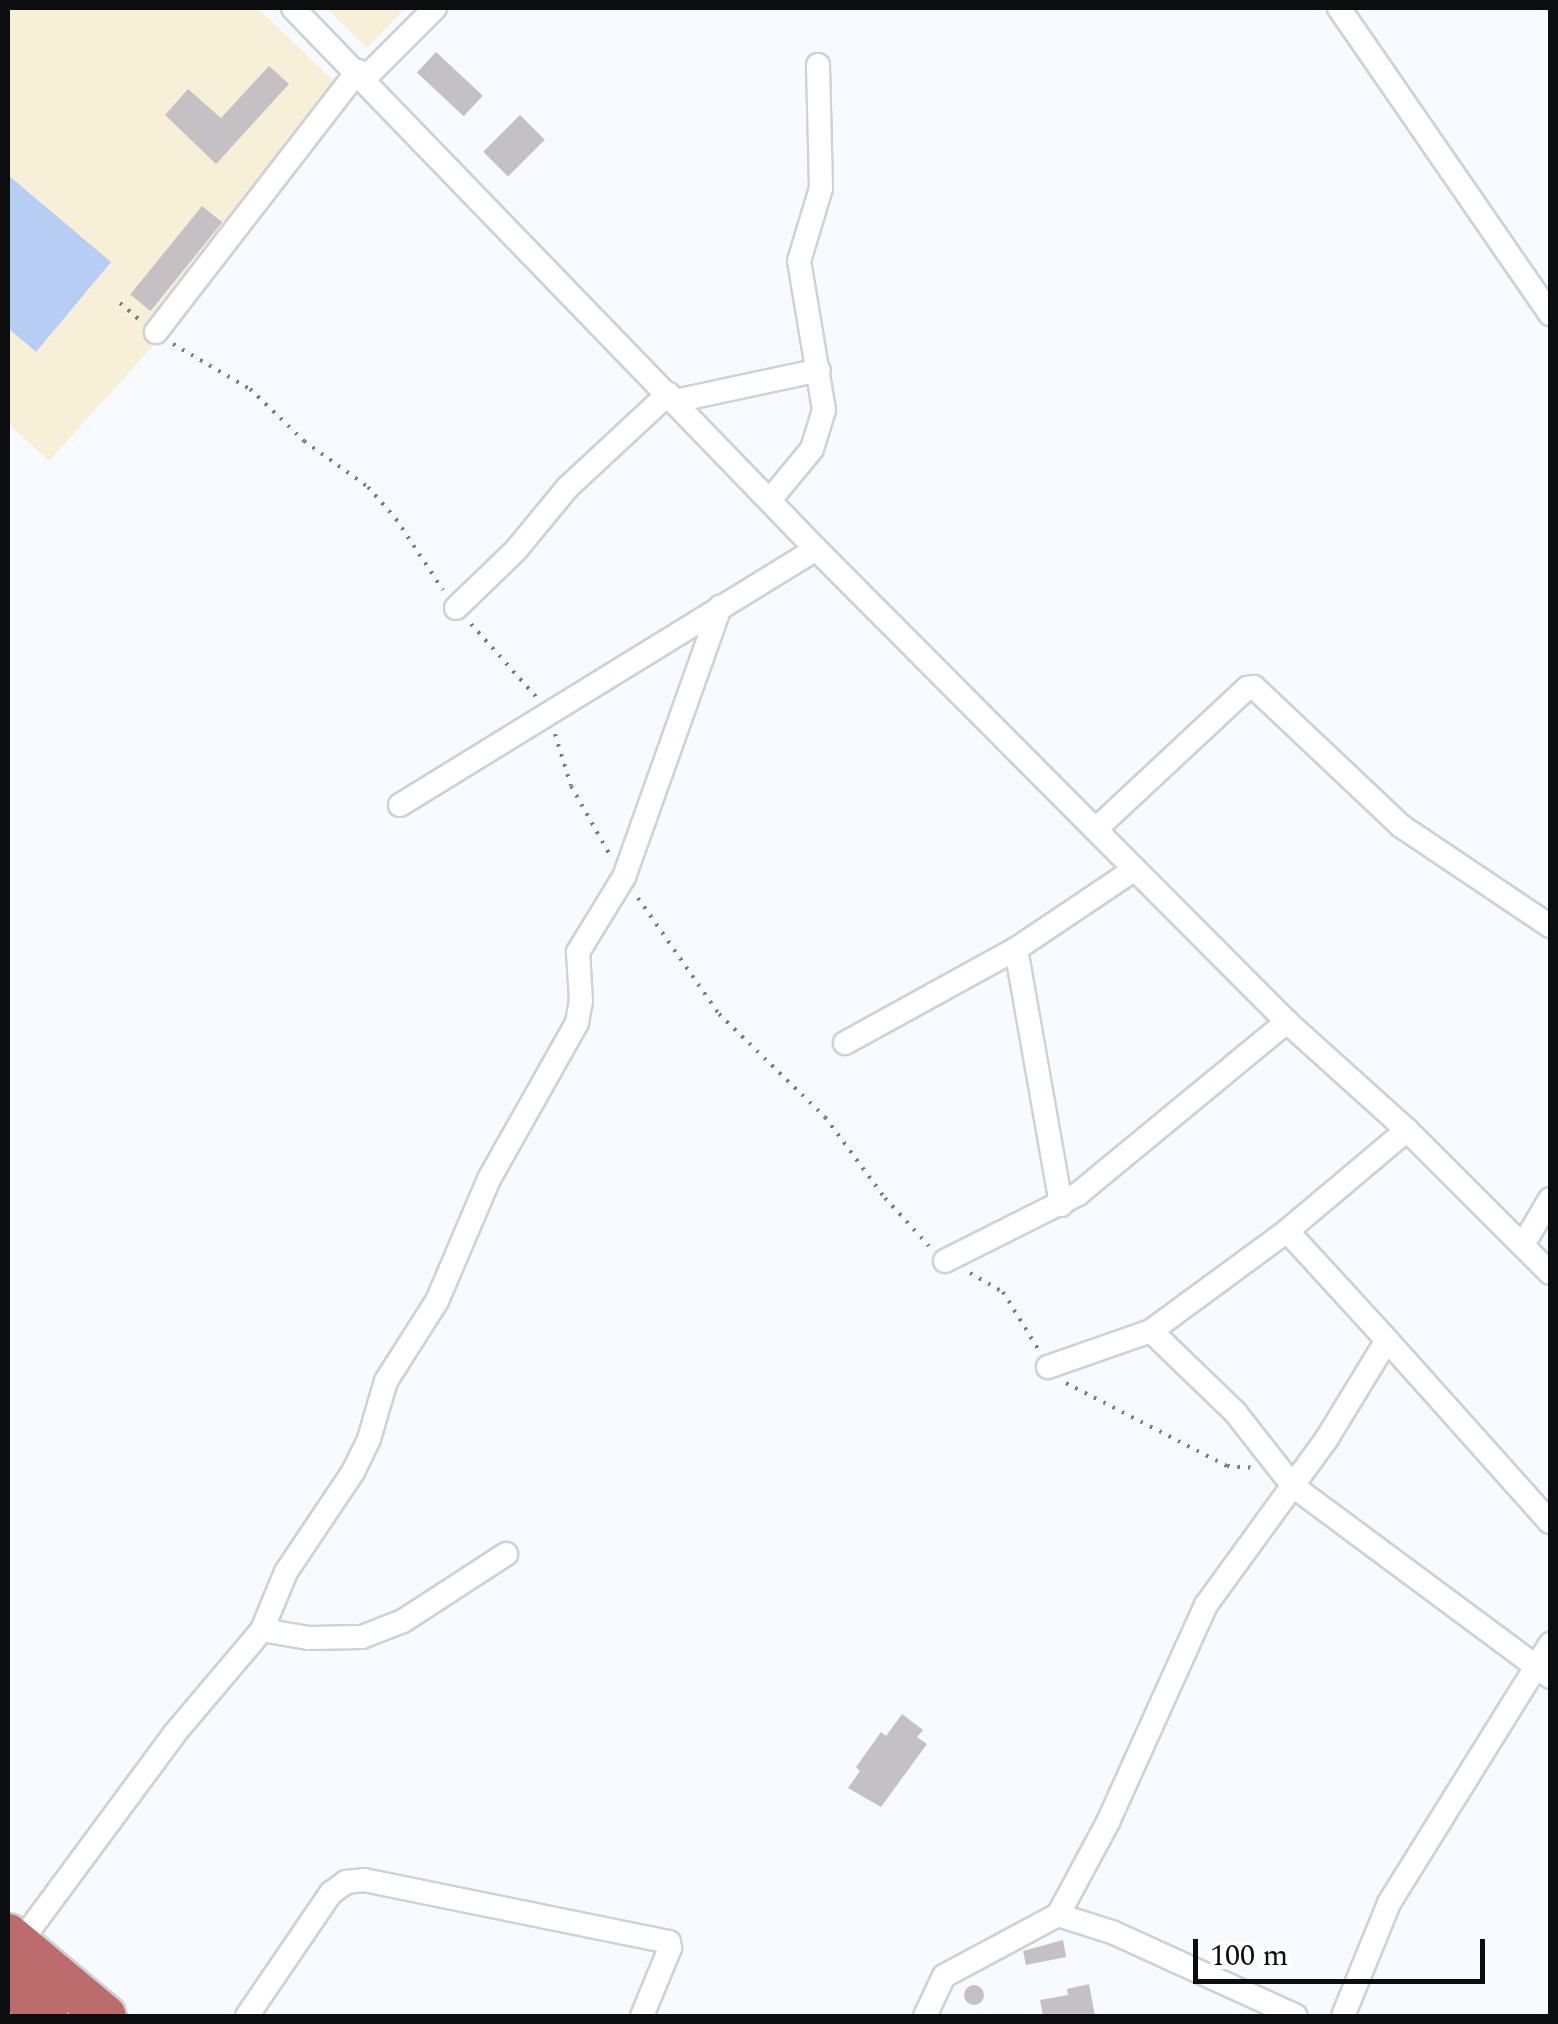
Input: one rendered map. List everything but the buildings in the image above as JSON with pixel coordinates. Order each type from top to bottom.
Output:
[{"type":"highway","points":[[11,1954],[48,2016]]},
{"type":"highway","points":[[11,1954],[106,2016]]},
{"type":"street","points":[[294,8],[816,549],[1288,1022],[1407,1130],[1550,1273]]},
{"type":"street","points":[[156,332],[361,74],[434,8]]},
{"type":"street","points":[[1339,8],[1550,314]]},
{"type":"street","points":[[770,500],[812,449],[824,410],[799,261],[821,188],[818,65]]},
{"type":"street","points":[[456,608],[516,550],[568,487],[671,398],[819,370]]},
{"type":"street","points":[[400,805],[547,711],[816,549]]},
{"type":"street","points":[[11,1954],[174,1733],[262,1630],[286,1572],[353,1472],[369,1439],[386,1381],[437,1301],[488,1178],[577,1024],[581,1001],[578,952],[590,925],[624,877],[720,606]]},
{"type":"street","points":[[1096,830],[1247,688],[1254,687],[1390,816],[1550,926]]},
{"type":"street","points":[[845,1042],[1016,948],[1135,868]]},
{"type":"street","points":[[1016,948],[1061,1204]]},
{"type":"street","points":[[945,1261],[1061,1204],[1288,1022]]},
{"type":"street","points":[[1048,1367],[1151,1331],[1287,1232],[1407,1130]]},
{"type":"street","points":[[1524,1243],[1550,1200]]},
{"type":"street","points":[[1287,1232],[1550,1522]]},
{"type":"street","points":[[1151,1331],[1235,1412],[1293,1486],[1544,1671]]},
{"type":"street","points":[[925,2016],[944,1976],[1058,1915],[1108,1822],[1206,1606],[1293,1486],[1387,1340]]},
{"type":"street","points":[[262,1630],[310,1638],[362,1638],[402,1621],[506,1554]]},
{"type":"street","points":[[1344,2016],[1388,1902],[1544,1671],[1550,1644]]},
{"type":"street","points":[[247,2016],[332,1893],[346,1882],[364,1880],[669,1942],[642,2016]]},
{"type":"street","points":[[1058,1915],[1112,1932],[1268,2009],[1296,2016]]},
{"type":"path","points":[[120,302],[156,332],[250,389],[304,441],[368,488],[396,519],[456,608],[547,711],[571,786],[624,877],[719,1014],[825,1118],[885,1198],[945,1261],[1003,1292],[1048,1367],[1074,1389],[1227,1466],[1246,1470],[1274,1463]]},
{"type":"shaded area","points":[[8,8],[258,8],[347,94],[177,319],[49,461],[8,423]]},
{"type":"shaded area","points":[[326,8],[405,8],[367,48]]},
{"type":"shaded area","points":[[8,175],[111,262],[36,352],[8,328]]}]
